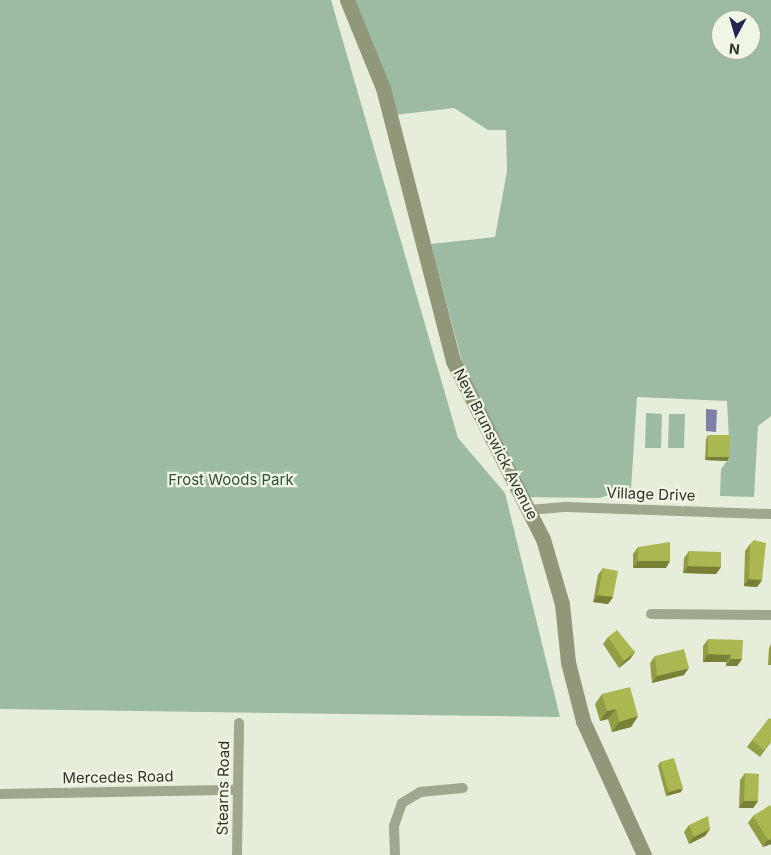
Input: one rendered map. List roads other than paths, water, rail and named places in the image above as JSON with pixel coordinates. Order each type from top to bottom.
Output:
[{"type":"street","name":"New Brunswick Avenue","points":[[347,0],[383,88],[453,361],[530,510],[554,571],[583,721],[644,855]]},
{"type":"street","name":"Village Drive","points":[[530,510],[586,507],[771,514]]},
{"type":"street","points":[[651,614],[771,615]]},
{"type":"street","name":"Stearns Road","points":[[237,855],[239,722]]},
{"type":"street","points":[[395,855],[394,826],[402,804],[420,792],[463,788]]},
{"type":"street","name":"Mercedes Road","points":[[0,794],[237,790]]},
{"type":"water","points":[[706,409],[717,410],[716,432],[706,431]]},
{"type":"park label","name":"Frost Woods Park","points":[[231,480]]}]
